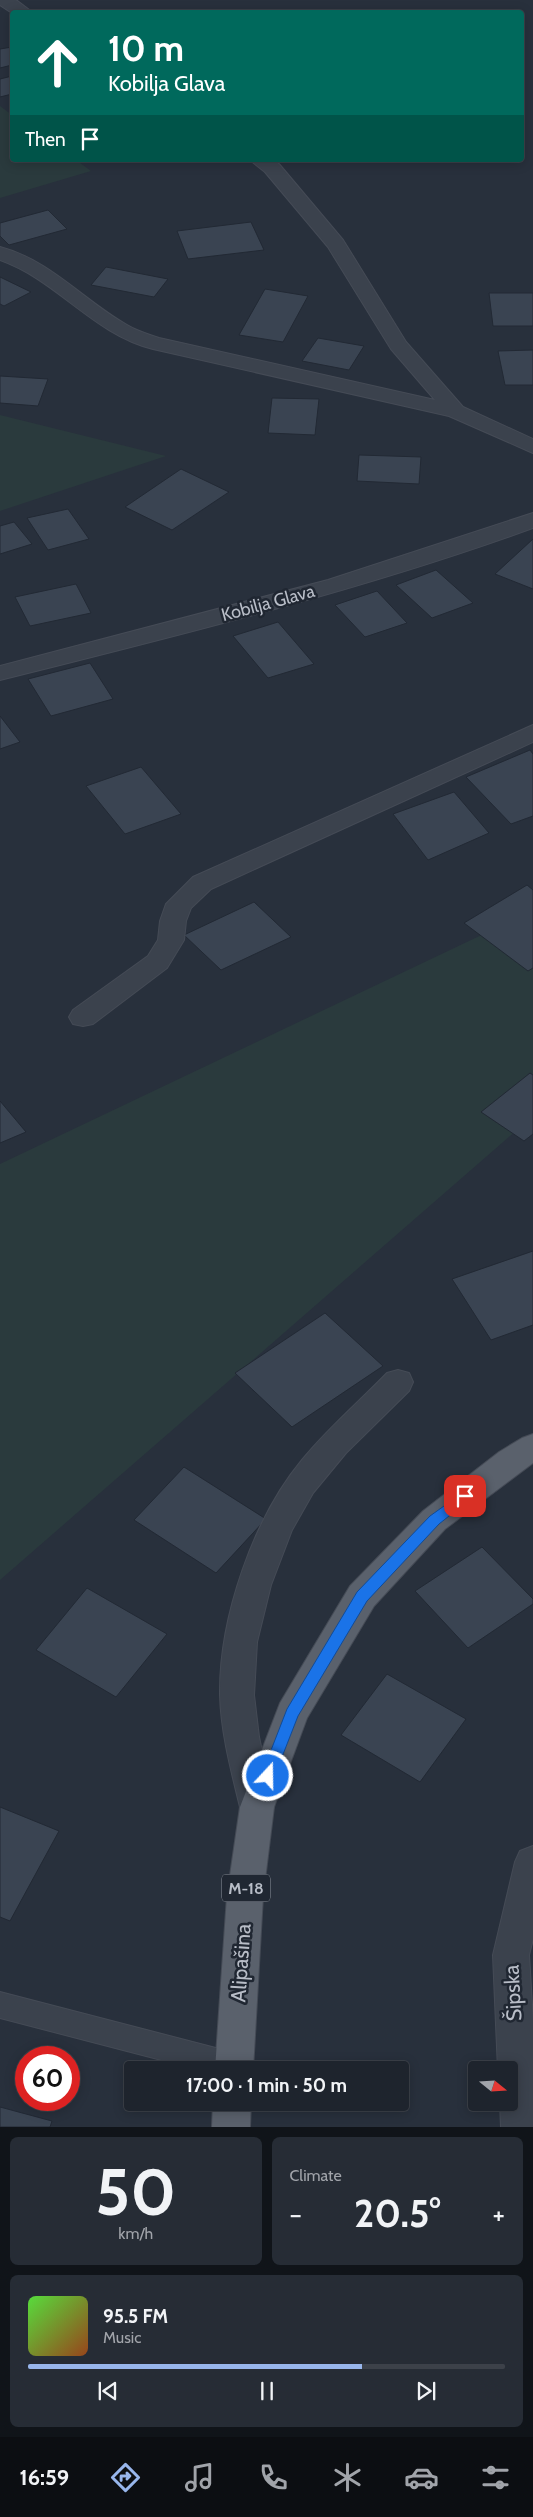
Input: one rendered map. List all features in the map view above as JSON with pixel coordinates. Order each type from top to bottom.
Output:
[{"type":"main road","name":"Alipašina","points":[[234,2061],[245,1896],[257,1807],[292,1713],[362,1596],[434,1520],[510,1461],[533,1447]]},
{"type":"main road","points":[[231,2127],[232,2111]]},
{"type":"street","points":[[4,0],[21,10]]},
{"type":"street","points":[[262,162],[272,168],[336,244],[398,345],[456,411]]},
{"type":"street","points":[[0,253],[10,256],[41,274],[116,327],[153,343],[456,411],[533,447]]},
{"type":"street","name":"Kobilja Glava","points":[[0,673],[285,599],[470,544],[533,520]]},
{"type":"street","points":[[83,1017],[158,962],[171,940],[173,921],[179,904],[202,883],[533,734]]},
{"type":"street","points":[[257,1807],[239,1721],[237,1694],[240,1651],[246,1610],[282,1518],[302,1484],[323,1458],[398,1382]]},
{"type":"street","name":"Šipska","points":[[520,2127],[511,1955],[533,1862]]},
{"type":"lane","points":[[0,2005],[208,2061]]},
{"type":"shaded area","points":[[0,106],[10,114],[10,162],[79,162],[91,171],[0,198]]},
{"type":"shaded area","points":[[0,415],[166,456],[0,511]]},
{"type":"shaded area","points":[[513,920],[533,937],[533,1116],[0,1580],[0,1164]]},
{"type":"building","points":[[10,47],[10,66],[0,68],[0,49]]},
{"type":"building","points":[[10,76],[10,94],[0,97],[0,79]]},
{"type":"building","points":[[48,210],[67,229],[9,245],[0,236],[0,223]]},
{"type":"building","points":[[251,222],[264,250],[188,259],[177,231]]},
{"type":"building","points":[[106,267],[168,279],[154,297],[91,285]]},
{"type":"building","points":[[0,277],[31,292],[4,306],[0,304]]},
{"type":"building","points":[[265,289],[308,296],[283,342],[239,335]]},
{"type":"building","points":[[489,293],[533,293],[533,326],[493,326]]},
{"type":"building","points":[[318,338],[364,346],[349,370],[302,361]]},
{"type":"building","points":[[533,350],[533,385],[505,385],[498,351]]},
{"type":"building","points":[[0,376],[48,379],[38,406],[0,403]]},
{"type":"building","points":[[272,398],[319,399],[315,435],[268,433]]},
{"type":"building","points":[[359,455],[421,457],[419,484],[357,481]]},
{"type":"building","points":[[181,469],[229,492],[172,530],[125,507]]},
{"type":"building","points":[[68,509],[89,539],[48,550],[27,518]]},
{"type":"building","points":[[14,522],[32,544],[0,554],[0,526]]},
{"type":"building","points":[[533,539],[533,589],[495,574]]},
{"type":"building","points":[[436,570],[473,603],[432,618],[396,585]]},
{"type":"building","points":[[76,584],[91,613],[30,626],[15,597]]},
{"type":"building","points":[[377,591],[407,623],[365,637],[335,605]]},
{"type":"building","points":[[278,622],[314,664],[268,678],[233,636]]},
{"type":"building","points":[[90,663],[113,699],[51,716],[28,679]]},
{"type":"building","points":[[0,716],[20,742],[0,749]]},
{"type":"building","points":[[530,750],[533,754],[533,816],[511,824],[466,777]]},
{"type":"building","points":[[141,767],[181,814],[125,834],[86,786]]},
{"type":"building","points":[[454,792],[489,833],[428,860],[393,814]]},
{"type":"building","points":[[527,885],[533,890],[533,968],[528,971],[464,923]]},
{"type":"building","points":[[254,902],[291,937],[221,970],[184,935]]},
{"type":"building","points":[[530,1073],[533,1075],[533,1134],[524,1141],[481,1112]]},
{"type":"building","points":[[0,1101],[26,1132],[0,1143]]},
{"type":"building","points":[[533,1251],[533,1325],[491,1340],[452,1279]]},
{"type":"building","points":[[325,1313],[383,1366],[292,1427],[235,1373]]},
{"type":"building","points":[[184,1467],[266,1519],[216,1573],[134,1520]]},
{"type":"building","points":[[482,1547],[533,1599],[533,1604],[468,1648],[415,1591]]},
{"type":"building","points":[[87,1588],[167,1634],[116,1697],[36,1650]]},
{"type":"building","points":[[387,1674],[466,1719],[420,1782],[341,1735]]},
{"type":"building","points":[[0,1807],[59,1831],[10,1921],[0,1917]]},
{"type":"building","points":[[0,2107],[52,2121],[50,2127],[0,2127]]},
{"type":"route","points":[[268,1776],[292,1713],[362,1596],[434,1520],[465,1496]]}]
